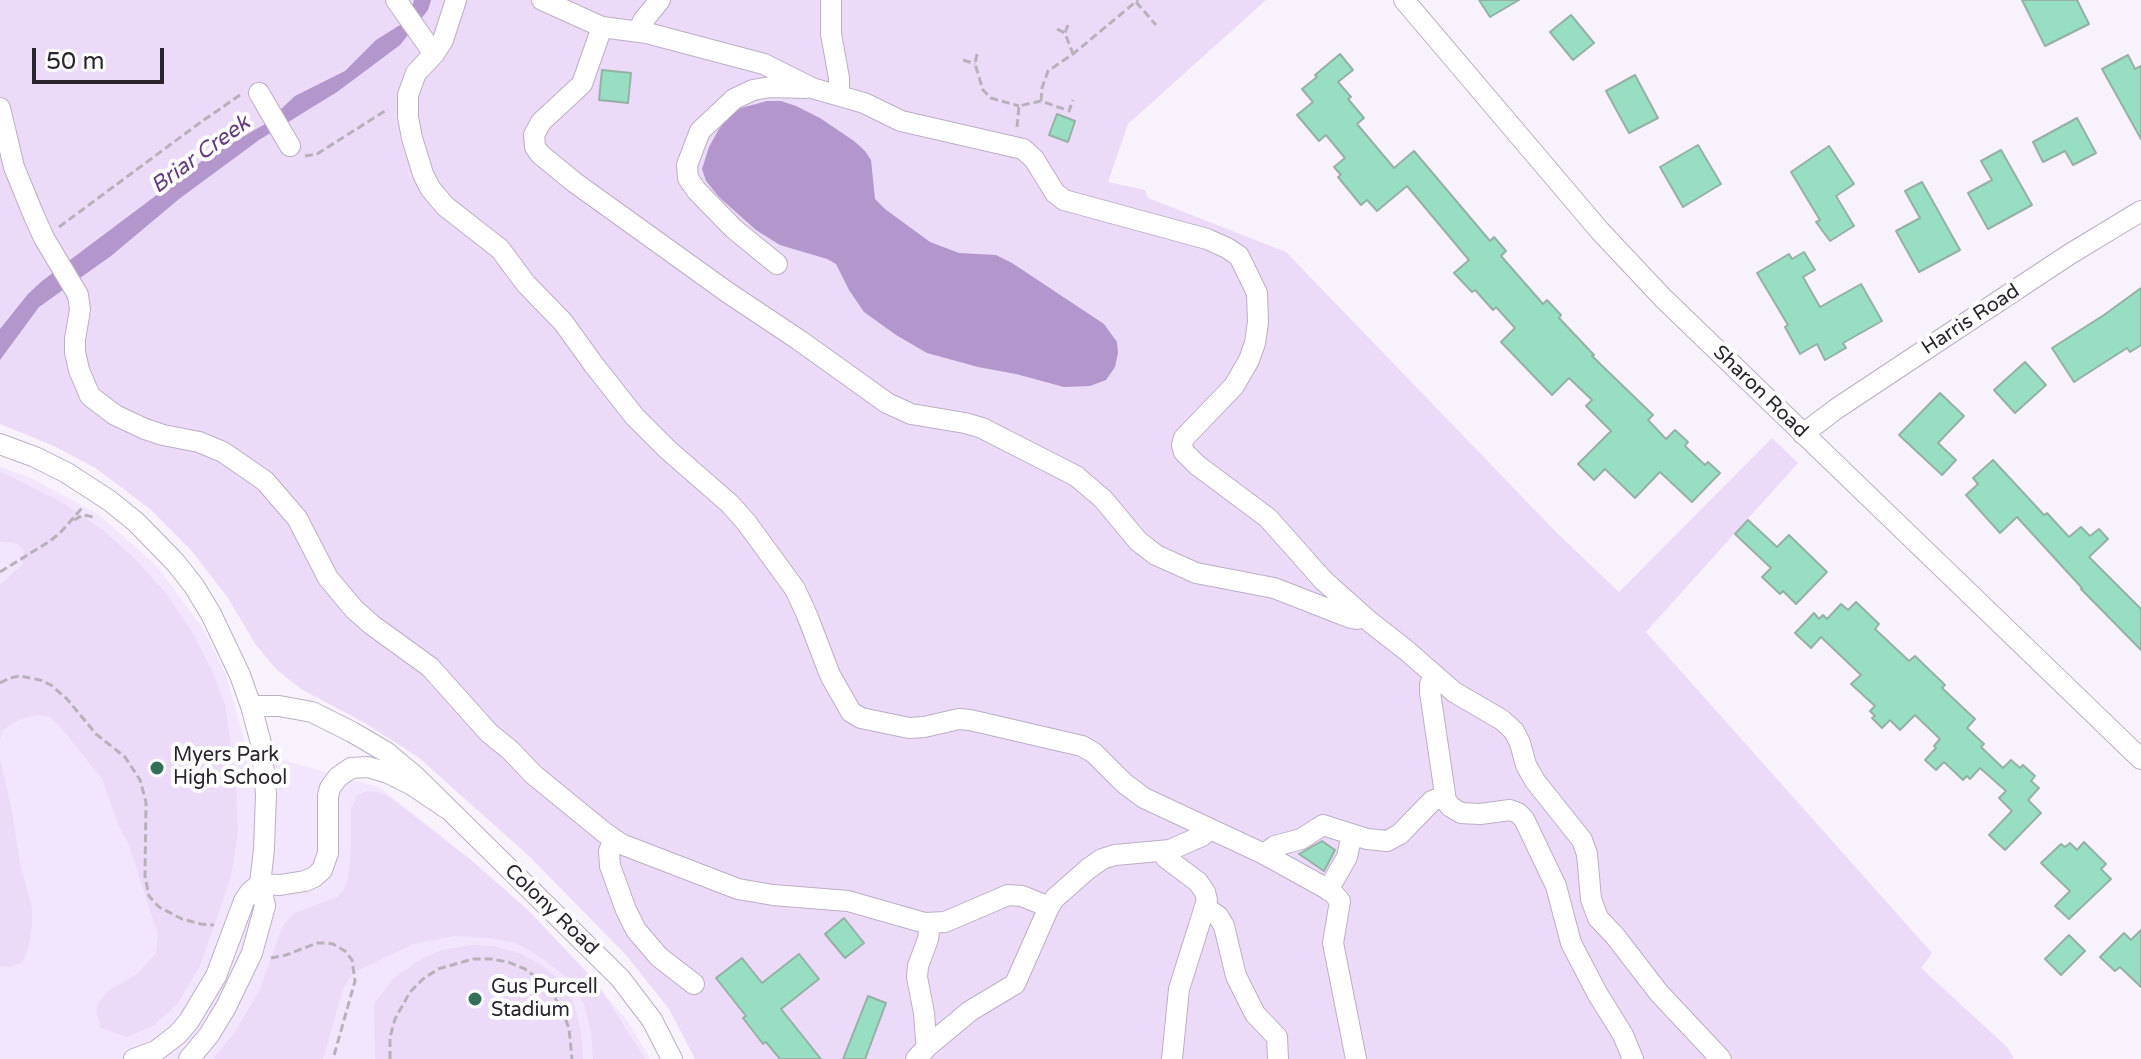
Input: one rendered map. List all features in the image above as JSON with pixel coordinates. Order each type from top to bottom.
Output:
[{"type":"street","points":[[456,0],[446,33],[430,49],[408,95],[416,154],[433,194],[500,249],[526,284],[563,322],[600,374],[642,424],[746,522],[795,589],[830,675],[847,707],[854,715],[889,725],[914,729],[959,719],[970,720],[1082,746],[1094,753],[1137,793],[1264,854],[1328,890],[1340,901],[1333,943],[1356,1059]]},
{"type":"street","points":[[542,0],[602,27],[638,32],[764,64],[808,86],[864,103],[901,121],[1016,147],[1030,153],[1055,193],[1064,200],[1207,239],[1227,248],[1242,261],[1256,288],[1258,300],[1253,351],[1234,386],[1186,435],[1183,449],[1188,457],[1268,518],[1323,580],[1362,615],[1467,701],[1502,720],[1514,731],[1535,781],[1582,840],[1587,854],[1591,899],[1598,918],[1662,996],[1721,1059]]},
{"type":"street","points":[[638,32],[660,0]]},
{"type":"street","points":[[831,0],[831,34],[839,95]]},
{"type":"street","name":"Sharon Road","points":[[1404,0],[1600,231],[1666,301],[2141,759]]},
{"type":"street","points":[[397,1],[430,49]]},
{"type":"street","points":[[602,27],[582,84],[541,122],[534,135],[535,147],[540,154],[574,182],[887,403],[911,414],[982,428],[1076,476],[1103,499],[1138,541],[1165,560],[1196,573],[1274,588],[1351,618],[1357,619],[1362,615]]},
{"type":"street","points":[[777,264],[734,229],[696,190],[688,178],[687,165],[700,131],[734,99],[762,88],[808,86]]},
{"type":"street","points":[[259,93],[290,146]]},
{"type":"street","points":[[0,108],[17,175],[48,245],[77,292],[80,310],[75,352],[85,386],[93,400],[145,429],[199,442],[223,452],[265,481],[293,512],[328,578],[354,609],[430,667],[489,733],[534,775],[614,839],[738,889],[848,901],[930,924],[945,922],[1008,895],[1022,896],[1049,907]]},
{"type":"street","name":"Harris Road","points":[[1803,434],[2070,254],[2140,215]]},
{"type":"street","points":[[0,444],[35,457],[86,485],[119,508],[157,542],[194,586],[211,614],[251,706],[261,743],[266,794],[260,884],[265,906],[252,953],[226,1007],[189,1059]]},
{"type":"street","points":[[1435,676],[1430,692],[1444,796],[1451,807],[1461,813],[1475,815],[1510,810],[1524,819],[1556,886],[1571,943],[1623,1035],[1633,1059]]},
{"type":"street","name":"Colony Road","points":[[251,706],[290,707],[329,719],[386,752],[416,777],[620,978],[652,1020],[672,1059]]},
{"type":"street","name":"Colony Road","points":[[260,884],[305,881],[322,870],[328,853],[327,802],[330,788],[338,777],[351,768],[368,767],[388,773],[446,808]]},
{"type":"street","points":[[1264,854],[1275,846],[1301,839],[1323,825],[1372,840],[1390,840],[1432,801],[1444,796]]},
{"type":"street","points":[[922,1052],[978,1005],[1012,987],[1049,907],[1078,877],[1102,859],[1123,853],[1164,852],[1202,836],[1210,829]]},
{"type":"street","points":[[1328,890],[1347,857],[1352,834]]},
{"type":"street","points":[[614,839],[609,851],[610,866],[636,930],[659,957],[694,984]]},
{"type":"street","points":[[1164,852],[1166,858],[1203,887],[1207,896],[1206,908],[1179,989],[1172,1059]]},
{"type":"street","points":[[134,1059],[156,1051],[189,1021],[216,976],[244,901],[260,884]]},
{"type":"street","points":[[1206,908],[1215,913],[1224,926],[1236,976],[1255,1014],[1277,1037],[1278,1059]]},
{"type":"street","points":[[922,1052],[926,1040],[917,971],[930,924]]},
{"type":"street","points":[[922,1005],[961,1018]]},
{"type":"path","points":[[1041,101],[1048,71],[1137,0],[1156,25]]},
{"type":"path","points":[[1068,25],[1065,33],[1073,54]]},
{"type":"path","points":[[1057,29],[1065,33]]},
{"type":"path","points":[[977,54],[975,64],[983,90],[991,98],[1019,106],[1041,101],[1069,111],[1073,100]]},
{"type":"path","points":[[963,60],[975,64]]},
{"type":"path","points":[[48,245],[189,131],[248,90],[254,88],[259,93]]},
{"type":"path","points":[[290,146],[300,156],[317,154],[390,107],[408,105]]},
{"type":"path","points":[[1016,147],[1019,106]]},
{"type":"path","points":[[0,572],[50,541],[82,508]]},
{"type":"path","points":[[71,522],[83,515],[94,517]]},
{"type":"path","points":[[0,683],[20,676],[51,685],[96,734],[125,757],[140,780],[146,802],[145,876],[149,896],[159,907],[182,919],[208,926],[219,924]]},
{"type":"path","points":[[266,957],[286,955],[317,943],[327,943],[345,951],[352,960],[355,981],[333,1059]]},
{"type":"path","points":[[390,1059],[390,1037],[395,1019],[410,992],[423,979],[455,962],[491,959],[525,969],[553,995],[569,1029],[572,1059]]},
{"type":"shaded area","points":[[0,0],[1266,0],[1128,124],[1108,182],[1145,190],[1148,198],[1286,252],[1557,533],[1619,592],[1772,438],[1798,463],[1646,632],[1932,953],[1921,968],[2007,1047],[2014,1059],[695,1059],[669,1009],[626,955],[530,857],[418,757],[363,722],[301,689],[276,669],[191,550],[150,509],[97,469],[54,446],[0,424]]},
{"type":"shaded area","points":[[414,0],[431,0],[428,10],[400,45],[337,92],[259,140],[179,199],[111,256],[39,307],[0,360],[0,329],[42,281],[206,158],[265,124],[295,96],[345,71],[376,40],[400,25],[411,11]]},
{"type":"shaded area","points":[[767,101],[796,106],[854,141],[871,160],[875,199],[930,242],[959,253],[996,255],[1104,324],[1117,342],[1118,353],[1115,367],[1106,380],[1090,386],[1064,387],[927,353],[864,312],[836,264],[780,245],[756,230],[719,197],[706,181],[702,169],[709,147],[730,116],[741,108]]},
{"type":"shaded area","name":"Myers Park High School","points":[[0,467],[31,478],[99,515],[157,566],[203,629],[226,675],[247,750],[379,787],[445,839],[599,988],[629,1023],[650,1059],[0,1059]]},
{"type":"shaded area","points":[[0,471],[63,503],[103,530],[137,561],[165,592],[191,630],[225,705],[236,783],[238,833],[231,877],[200,966],[177,1004],[153,1026],[127,1037],[101,1028],[96,1011],[108,991],[137,974],[156,954],[158,935],[129,845],[102,779],[50,717],[38,715],[18,720],[3,730],[0,739],[0,585],[22,565],[24,552],[18,544],[0,541]]},
{"type":"shaded area","points":[[0,759],[32,908],[28,949],[22,963],[8,967],[0,966]]},
{"type":"shaded area","points":[[367,791],[389,797],[470,859],[528,910],[597,983],[645,1059],[593,1059],[585,1007],[572,981],[536,954],[516,943],[454,936],[413,944],[353,973],[343,989],[323,1059],[213,1059],[235,1032],[260,989],[281,930],[288,919],[295,913],[337,897],[343,891],[348,879],[351,851],[351,809],[357,795]]},
{"type":"shaded area","name":"Gus Purcell Stadium","points":[[471,945],[493,946],[519,953],[555,976],[569,993],[575,1007],[583,1059],[375,1059],[374,1004],[394,978],[421,959],[442,950]]},
{"type":"building","points":[[1479,0],[1519,0],[1490,17]]},
{"type":"building","points":[[2022,0],[2077,0],[2089,24],[2045,46]]},
{"type":"building","points":[[1571,15],[1594,43],[1573,60],[1550,32]]},
{"type":"building","points":[[1340,54],[1353,70],[1338,82],[1364,118],[1357,124],[1394,168],[1414,151],[1490,241],[1494,237],[1506,251],[1501,256],[1543,304],[1547,300],[1592,356],[1653,415],[1648,420],[1666,439],[1675,430],[1688,442],[1685,446],[1705,465],[1708,462],[1720,473],[1692,502],[1660,472],[1635,498],[1605,469],[1594,480],[1578,464],[1611,431],[1586,406],[1592,400],[1569,378],[1552,395],[1501,342],[1515,328],[1496,307],[1493,310],[1454,273],[1469,260],[1407,186],[1377,211],[1367,200],[1361,205],[1338,177],[1341,175],[1334,167],[1345,158],[1326,135],[1319,141],[1297,115],[1313,102],[1302,89]]},
{"type":"building","points":[[2128,55],[2135,69],[2141,66],[2141,139],[2102,69]]},
{"type":"building","points":[[602,70],[631,73],[628,103],[599,100]]},
{"type":"building","points":[[1635,75],[1658,118],[1629,133],[1606,91]]},
{"type":"building","points":[[1057,114],[1075,121],[1068,142],[1049,135]]},
{"type":"building","points":[[2077,118],[2096,153],[2073,165],[2065,151],[2043,162],[2033,142]]},
{"type":"building","points":[[1698,145],[1721,184],[1683,207],[1660,167]]},
{"type":"building","points":[[1829,146],[1854,184],[1836,196],[1854,226],[1830,241],[1816,222],[1820,220],[1791,172]]},
{"type":"building","points":[[2001,150],[2032,205],[1988,229],[1968,193],[1992,180],[1981,161]]},
{"type":"building","points":[[1922,182],[1960,250],[1919,272],[1896,231],[1920,218],[1905,191]]},
{"type":"building","points":[[1804,252],[1815,270],[1803,277],[1820,307],[1861,284],[1882,321],[1843,343],[1846,348],[1825,360],[1817,344],[1800,354],[1785,327],[1788,325],[1757,273],[1789,254],[1792,259]]},
{"type":"building","points":[[2141,288],[2141,345],[2130,352],[2127,348],[2074,382],[2052,348]]},
{"type":"building","points":[[2025,362],[2046,385],[2015,413],[1994,390]]},
{"type":"building","points":[[1940,393],[1964,416],[1938,443],[1956,460],[1942,475],[1899,435]]},
{"type":"building","points":[[1993,460],[2069,537],[2081,527],[2090,536],[2099,529],[2108,539],[2089,557],[2141,609],[2141,650],[2017,517],[2000,533],[1966,495],[1978,484],[1973,478]]},
{"type":"building","points":[[1748,520],[1777,547],[1789,535],[1827,572],[1796,604],[1762,577],[1771,568],[1735,534]]},
{"type":"building","points":[[1856,602],[1879,624],[1875,629],[1909,661],[1915,656],[1945,685],[1942,688],[1975,719],[1967,728],[1984,744],[1981,747],[2003,768],[2011,760],[2020,768],[2023,765],[2035,776],[2031,781],[2039,788],[2028,800],[2041,813],[2005,850],[1989,835],[2012,811],[1999,798],[2006,791],[1980,768],[1970,779],[1967,776],[1963,780],[1944,762],[1936,770],[1925,760],[1940,739],[1915,715],[1900,730],[1890,720],[1882,728],[1872,718],[1875,716],[1870,711],[1875,706],[1851,684],[1861,675],[1821,637],[1811,648],[1795,633],[1814,613],[1819,619],[1823,615],[1827,619],[1841,604],[1848,610]]},
{"type":"building","points":[[1322,841],[1335,850],[1324,871],[1299,854]]},
{"type":"building","points":[[2084,842],[2106,864],[2101,869],[2111,879],[2069,919],[2055,906],[2070,891],[2041,863],[2061,844],[2065,847],[2070,843],[2077,850]]},
{"type":"building","points":[[844,918],[864,943],[845,958],[825,934]]},
{"type":"building","points":[[2141,930],[2141,987],[2120,967],[2115,971],[2100,957],[2124,933],[2131,940]]},
{"type":"building","points":[[2069,935],[2085,951],[2061,975],[2045,959]]},
{"type":"building","points":[[799,954],[819,979],[781,1009],[821,1059],[780,1059],[766,1042],[763,1044],[716,978],[742,958],[762,983]]},
{"type":"building","points":[[868,996],[886,1003],[865,1059],[843,1059]]},
{"type":"place","name":"Myers Park High School","points":[[157,768]]},
{"type":"place","name":"Gus Purcell Stadium","points":[[475,999]]},
{"type":"water label","name":"Briar Creek","points":[[201,155]]}]
